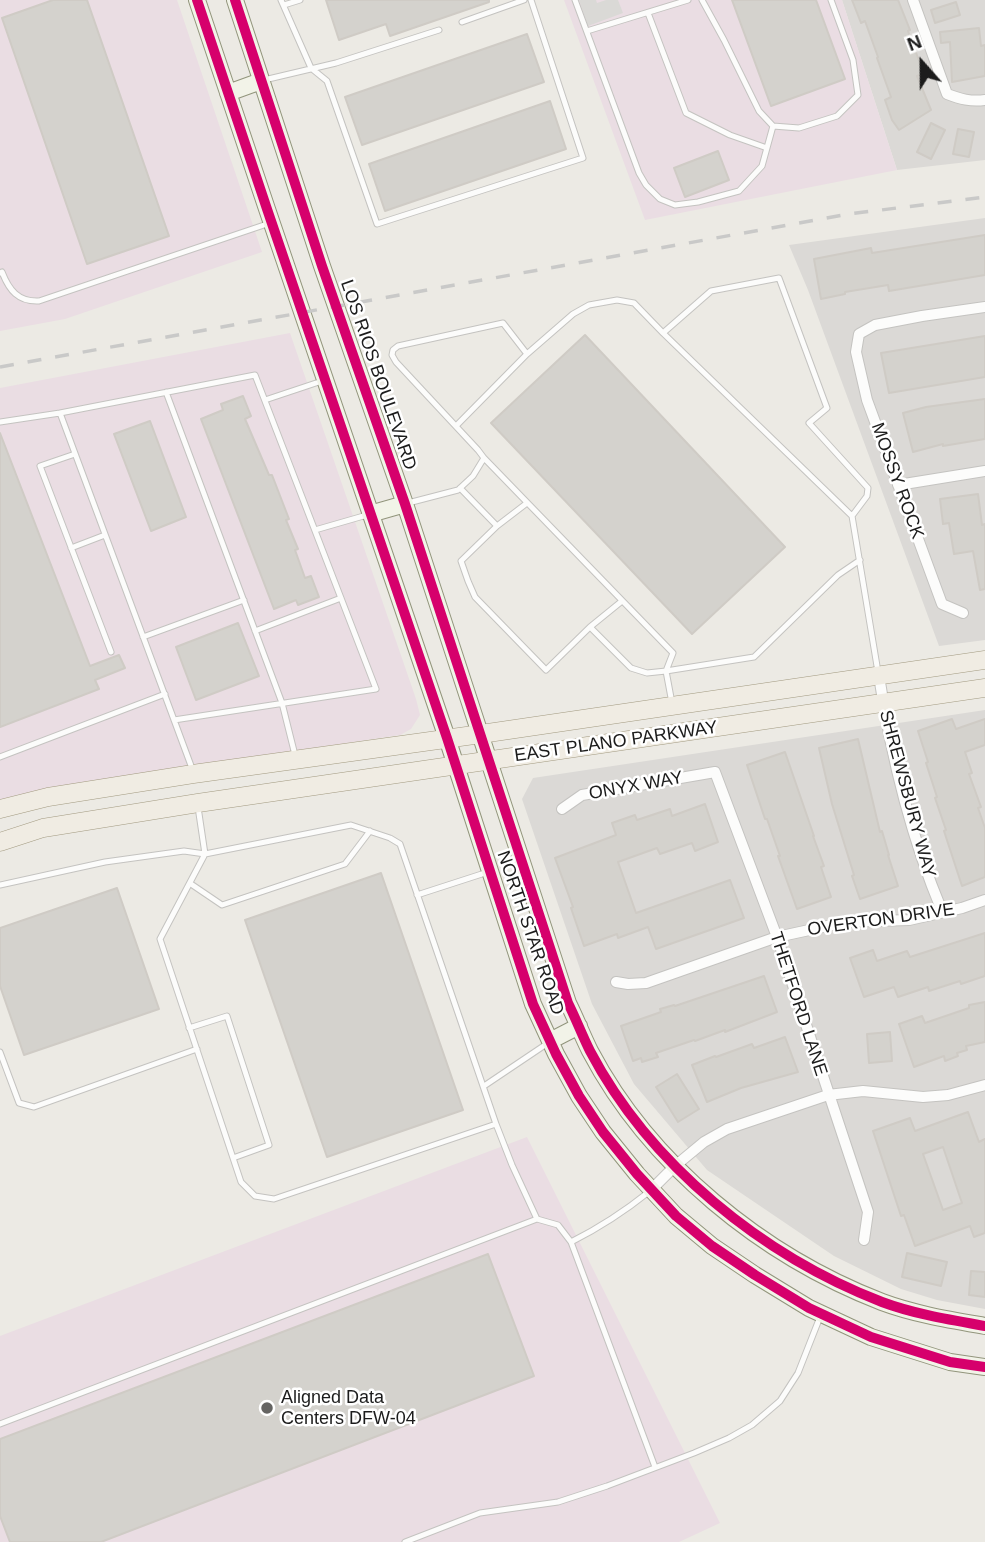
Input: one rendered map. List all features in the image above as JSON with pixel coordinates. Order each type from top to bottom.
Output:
[{"type":"main road","points":[[197,0],[447,738]]},
{"type":"main road","name":"LOS RIOS BOULEVARD","points":[[235,0],[489,761]]},
{"type":"main road","points":[[228,93],[261,81]]},
{"type":"main road","points":[[370,514],[405,504]]},
{"type":"main road","name":"EAST PLANO PARKWAY","points":[[0,809],[48,797],[194,774],[985,660]]},
{"type":"main road","name":"EAST PLANO PARKWAY","points":[[0,842],[43,828],[198,803],[985,688]]},
{"type":"main road","points":[[673,706],[676,733]]},
{"type":"main road","name":"NORTH STAR ROAD","points":[[447,738],[533,1004],[579,1096],[603,1132],[677,1216],[712,1246],[755,1275],[809,1308],[871,1337],[950,1362],[985,1367]]},
{"type":"main road","name":"NORTH STAR ROAD","points":[[489,761],[568,1003],[591,1052],[647,1135],[715,1205],[786,1255],[833,1281],[884,1303],[985,1326]]},
{"type":"main road","points":[[194,774],[198,803]]},
{"type":"main road","points":[[550,1041],[579,1026]]},
{"type":"street","points":[[913,0],[947,93],[960,100],[985,100]]},
{"type":"street","name":"MOSSY ROCK","points":[[963,613],[942,604],[867,400],[856,352],[859,334],[875,325],[985,307]]},
{"type":"street","points":[[898,485],[985,471]]},
{"type":"street","name":"SHREWSBURY WAY","points":[[879,676],[904,798],[926,872],[942,911]]},
{"type":"street","name":"ONYX WAY","points":[[562,809],[582,794],[715,772]]},
{"type":"street","name":"THETFORD LANE","points":[[715,772],[777,937],[867,1212],[864,1240]]},
{"type":"street","name":"OVERTON DRIVE","points":[[616,982],[646,983],[777,937],[846,922],[909,920],[985,900]]},
{"type":"street","points":[[652,1189],[704,1142],[727,1129],[828,1095],[863,1091],[923,1097],[948,1095],[985,1085]]},
{"type":"lane","points":[[300,0],[283,3],[311,68],[327,81],[377,224],[583,158],[531,0]]},
{"type":"lane","points":[[462,22],[524,0]]},
{"type":"lane","points":[[575,0],[639,173],[660,199],[674,205],[698,202],[739,191],[762,166],[773,126]]},
{"type":"lane","points":[[587,31],[688,0]]},
{"type":"lane","points":[[702,0],[759,111],[773,126],[799,128],[837,116],[858,95],[853,60],[831,0]]},
{"type":"lane","points":[[648,13],[686,113],[730,135],[767,148]]},
{"type":"lane","points":[[261,81],[336,63],[439,30]]},
{"type":"lane","points":[[1,270],[14,293],[29,302],[39,301],[271,222]]},
{"type":"lane","points":[[663,333],[711,291],[779,278],[827,408],[809,423],[868,488],[867,496],[852,516]]},
{"type":"lane","points":[[456,426],[527,354],[573,314],[589,306],[617,300],[634,303],[852,516],[879,676]]},
{"type":"lane","points":[[527,354],[503,323],[398,346],[392,355],[484,458],[673,653],[666,671],[673,706]]},
{"type":"lane","points":[[0,422],[255,375],[376,689],[174,719]]},
{"type":"lane","points":[[265,400],[325,380]]},
{"type":"lane","points":[[166,393],[282,703],[296,760]]},
{"type":"lane","points":[[60,413],[194,774]]},
{"type":"lane","points":[[75,454],[40,466],[111,652]]},
{"type":"lane","points":[[405,504],[460,488],[473,476],[484,458]]},
{"type":"lane","points":[[460,488],[497,526]]},
{"type":"lane","points":[[527,503],[497,526],[461,561],[475,597],[546,670],[590,626],[622,601]]},
{"type":"lane","points":[[315,530],[370,514]]},
{"type":"lane","points":[[71,548],[105,535]]},
{"type":"lane","points":[[590,626],[631,668],[648,673],[754,657],[838,575],[860,561]]},
{"type":"lane","points":[[256,631],[341,598]]},
{"type":"lane","points":[[143,637],[244,600]]},
{"type":"lane","points":[[0,757],[165,694]]},
{"type":"lane","points":[[198,803],[205,854],[160,939],[241,1182],[255,1196],[274,1199],[496,1124]]},
{"type":"lane","points":[[0,885],[105,862],[184,851],[205,854],[351,825],[400,844],[496,1124],[537,1219]]},
{"type":"lane","points":[[191,884],[222,905],[345,864],[370,831]]},
{"type":"lane","points":[[418,895],[490,872]]},
{"type":"lane","points":[[189,1028],[227,1016],[270,1145],[233,1158]]},
{"type":"lane","points":[[484,1086],[550,1041]]},
{"type":"lane","points":[[0,1052],[19,1103],[34,1107],[197,1049]]},
{"type":"lane","points":[[571,1242],[596,1230],[652,1189]]},
{"type":"lane","points":[[0,1424],[537,1219],[558,1225],[571,1242],[655,1467]]},
{"type":"lane","points":[[405,1542],[480,1513],[558,1502],[607,1486],[729,1438],[752,1425],[780,1401],[798,1373],[821,1314]]},
{"type":"shaded area","points":[[0,0],[177,0],[262,252],[65,319],[0,331]]},
{"type":"shaded area","points":[[564,0],[842,0],[897,170],[645,220]]},
{"type":"shaded area","points":[[579,0],[596,0],[597,3],[618,0],[623,13],[588,26]]},
{"type":"shaded area","points":[[842,0],[985,0],[985,160],[897,170]]},
{"type":"shaded area","points":[[985,218],[985,640],[939,646],[789,245]]},
{"type":"shaded area","points":[[290,333],[420,715],[411,729],[400,735],[154,772],[0,802],[0,388]]},
{"type":"shaded area","points":[[985,710],[985,1309],[937,1300],[901,1289],[834,1256],[707,1170],[634,1084],[592,1004],[522,799],[533,778]]},
{"type":"shaded area","points":[[527,1137],[720,1523],[679,1542],[0,1542],[0,1336]]},
{"type":"building","points":[[53,0],[87,0],[169,236],[87,264],[2,18]]},
{"type":"building","points":[[326,0],[489,2],[390,36],[386,24],[339,40]]},
{"type":"building","points":[[732,0],[816,0],[845,79],[771,106]]},
{"type":"building","points":[[852,0],[898,0],[910,30],[908,31],[924,74],[917,76],[931,110],[899,130],[892,120],[885,100],[891,97],[865,21],[861,23]]},
{"type":"building","points":[[956,2],[960,15],[935,23],[931,10]]},
{"type":"building","points":[[979,28],[981,46],[985,45],[985,76],[952,82],[950,42],[941,43],[940,32]]},
{"type":"building","points":[[527,34],[544,82],[362,145],[345,97]]},
{"type":"building","points":[[550,101],[566,149],[385,211],[369,164]]},
{"type":"building","points":[[931,123],[945,130],[931,159],[917,152]]},
{"type":"building","points":[[958,129],[974,132],[969,157],[953,154]]},
{"type":"building","points":[[718,151],[729,180],[685,197],[674,168]]},
{"type":"building","points":[[985,235],[985,275],[889,291],[888,285],[821,299],[814,259],[871,248],[872,253]]},
{"type":"building","points":[[585,335],[785,547],[692,634],[491,423]]},
{"type":"building","points":[[985,336],[985,377],[889,393],[881,353]]},
{"type":"building","points":[[243,396],[251,416],[245,419],[269,475],[272,475],[289,519],[286,520],[298,549],[295,550],[305,578],[311,576],[319,597],[298,605],[296,600],[274,609],[201,419],[223,410],[221,404]]},
{"type":"building","points":[[985,399],[985,439],[943,444],[913,452],[903,413]]},
{"type":"building","points":[[150,421],[186,517],[151,531],[114,434]]},
{"type":"building","points":[[0,433],[90,666],[119,655],[125,668],[95,680],[99,689],[0,727]]},
{"type":"building","points":[[978,494],[982,525],[985,524],[985,589],[980,590],[973,551],[954,554],[949,523],[943,524],[940,499]]},
{"type":"building","points":[[238,623],[259,676],[196,700],[176,647]]},
{"type":"building","points":[[952,719],[956,729],[985,719],[985,745],[965,752],[985,828],[985,877],[962,886],[944,831],[946,830],[918,731]]},
{"type":"building","points":[[858,739],[880,832],[882,831],[898,886],[860,899],[832,804],[819,748]]},
{"type":"building","points":[[785,752],[824,866],[821,867],[831,897],[797,909],[747,765]]},
{"type":"building","points":[[705,804],[718,842],[695,851],[692,843],[660,854],[657,848],[618,862],[636,913],[730,880],[744,918],[656,949],[648,927],[618,938],[617,934],[584,946],[555,858],[616,835],[612,823],[635,815],[637,820],[670,809],[672,816]]},
{"type":"building","points":[[381,873],[463,1110],[327,1157],[245,920]]},
{"type":"building","points":[[117,888],[159,1009],[24,1055],[0,986],[0,928]]},
{"type":"building","points":[[985,933],[985,976],[929,991],[928,987],[898,997],[894,987],[864,997],[850,958],[873,950],[877,961],[907,951],[910,957]]},
{"type":"building","points":[[764,976],[777,1012],[725,1032],[656,1053],[658,1057],[642,1062],[641,1058],[633,1061],[621,1026],[661,1012],[660,1009]]},
{"type":"building","points":[[985,1002],[985,1042],[966,1046],[967,1050],[945,1061],[944,1056],[914,1067],[899,1024],[922,1016],[925,1023],[969,1008],[969,1005]]},
{"type":"building","points":[[890,1032],[892,1061],[869,1063],[867,1034]]},
{"type":"building","points":[[785,1037],[798,1072],[741,1088],[707,1102],[692,1065],[752,1044],[754,1048]]},
{"type":"building","points":[[677,1074],[699,1109],[678,1122],[656,1087]]},
{"type":"building","points":[[968,1112],[979,1142],[985,1139],[985,1233],[974,1237],[970,1226],[915,1246],[904,1215],[901,1216],[873,1131],[910,1118],[915,1131]],"holes":[[[943,1147],[962,1203],[943,1210],[923,1154]]]},
{"type":"building","points":[[907,1253],[947,1262],[941,1286],[902,1277]]},
{"type":"building","name":"Aligned Data Centers DFW-04","points":[[488,1254],[534,1376],[101,1542],[10,1542],[0,1516],[0,1439]]},
{"type":"building","points":[[971,1271],[985,1272],[985,1297],[969,1295]]},
{"type":"railway","points":[[0,367],[849,214],[985,197]]},
{"type":"cycle path","points":[[197,0],[447,738],[533,1004],[579,1096],[603,1132],[676,1216],[712,1246],[755,1275],[809,1308],[871,1337],[950,1362],[985,1367]]},
{"type":"cycle path","points":[[235,0],[322,266],[405,504],[568,1003],[590,1051],[615,1093],[644,1132],[677,1168],[714,1202],[753,1232],[838,1283],[882,1302],[985,1326]]},
{"type":"place","name":"Aligned Data Centers DFW-04","points":[[267,1408]]}]
